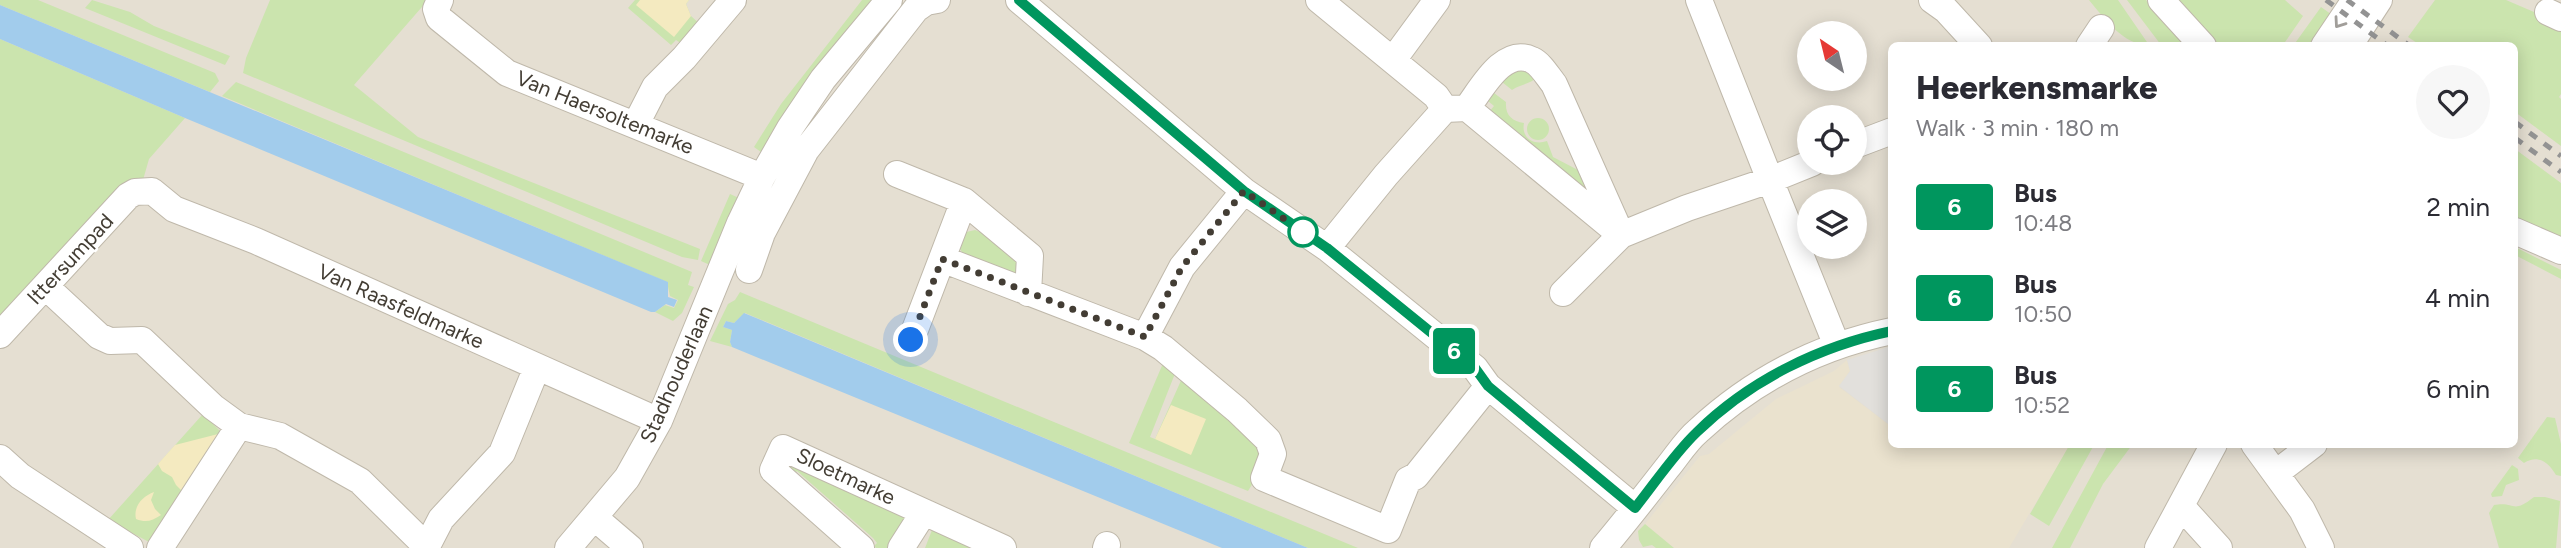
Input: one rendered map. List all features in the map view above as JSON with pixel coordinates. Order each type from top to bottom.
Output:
[{"type":"street","name":"Van Haersoltemarke","points":[[440,0],[436,9],[439,18],[507,73],[762,177]]},
{"type":"street","points":[[636,124],[655,87],[684,58],[733,0]]},
{"type":"street","name":"Stadhouderlaan","points":[[749,270],[751,228],[762,177],[790,128],[823,79],[889,0]]},
{"type":"street","name":"Stadhouderlaan","points":[[569,548],[626,478],[659,421],[751,228],[806,150],[916,9],[926,2],[937,0]]},
{"type":"street","points":[[1019,0],[1244,191],[1327,248],[1475,368],[1488,386],[1635,508]]},
{"type":"street","points":[[1319,0],[1436,96],[1621,235]]},
{"type":"street","points":[[1393,60],[1437,0]]},
{"type":"street","points":[[1699,0],[1838,346]]},
{"type":"street","points":[[1932,0],[1946,10],[1971,42]]},
{"type":"street","points":[[2161,0],[2199,42]]},
{"type":"street","points":[[2326,42],[2355,0]]},
{"type":"street","points":[[2352,42],[2379,0]]},
{"type":"street","points":[[1327,248],[1386,175],[1508,60],[1521,57],[1538,64],[1555,84],[1621,235]]},
{"type":"street","points":[[1867,140],[1888,133]]},
{"type":"street","points":[[1563,293],[1621,235],[1687,208],[1797,169]]},
{"type":"street","points":[[897,174],[964,201],[1030,256],[1028,293]]},
{"type":"street","name":"Ittersumpad","points":[[0,335],[128,196],[145,191]]},
{"type":"street","name":"Van Raasfeldmarke","points":[[145,191],[159,195],[174,209],[256,241],[659,421]]},
{"type":"street","points":[[1145,337],[1182,267],[1244,191]]},
{"type":"street","points":[[911,340],[964,201]]},
{"type":"street","points":[[2518,232],[2561,251]]},
{"type":"street","points":[[942,259],[1145,337],[1163,348],[1268,439],[1273,454],[1264,478],[1388,530],[1408,480],[1416,476],[1488,386]]},
{"type":"street","points":[[46,286],[99,336],[110,341],[142,340],[213,407],[239,426],[280,436],[360,481],[427,548],[442,519],[502,453],[537,367]]},
{"type":"street","points":[[1603,548],[1696,432],[1768,377],[1838,346],[1888,332]]},
{"type":"street","points":[[160,548],[239,426]]},
{"type":"street","name":"Sloetmarke","points":[[861,548],[773,470],[783,448],[1003,548]]},
{"type":"street","points":[[2158,548],[2212,448]]},
{"type":"street","points":[[2256,448],[2302,510],[2321,548]]},
{"type":"street","points":[[2276,473],[2309,448]]},
{"type":"street","points":[[0,458],[20,476],[130,548]]},
{"type":"street","points":[[2181,506],[2220,548]]},
{"type":"street","name":"Sloetmarke","points":[[901,548],[923,512]]},
{"type":"street","points":[[594,518],[629,548]]},
{"type":"shaded area","points":[[0,0],[2561,0],[2561,548],[0,548]]},
{"type":"shaded area","points":[[1888,347],[1888,424],[1839,386],[1850,371],[1847,360]]},
{"type":"shaded area","points":[[1847,360],[1850,371],[1839,387],[1888,424],[1888,448],[2068,448],[2009,548],[1674,548],[1645,524],[1700,456],[1709,454],[1776,399],[1834,371]]},
{"type":"green space","points":[[0,0],[38,0],[215,73],[219,81],[210,92],[0,5]]},
{"type":"green space","points":[[92,0],[130,12],[154,26],[230,56],[225,65],[85,8]]},
{"type":"green space","points":[[270,0],[428,0],[354,85],[418,137],[700,249],[698,260],[682,257],[243,73],[246,58]]},
{"type":"green space","points":[[635,0],[689,0],[686,4],[691,16],[703,27],[682,44],[676,40],[671,45],[628,8]]},
{"type":"green space","points":[[862,0],[876,0],[761,152],[754,147],[781,104]]},
{"type":"green space","points":[[2089,0],[2118,0],[2147,42],[2131,41],[2108,23]]},
{"type":"green space","points":[[2127,0],[2146,0],[2183,42],[2159,42]]},
{"type":"green space","points":[[2176,0],[2285,0],[2303,16],[2285,42],[2216,42]]},
{"type":"green space","points":[[2435,0],[2506,0],[2541,15],[2561,28],[2561,146],[2518,114],[2518,42],[2416,42],[2408,37]]},
{"type":"green space","points":[[2321,7],[2335,17],[2317,42],[2296,42]]},
{"type":"green space","points":[[0,39],[185,118],[149,159],[143,180],[0,325]]},
{"type":"green space","points":[[1518,66],[1538,76],[1512,90],[1502,82]]},
{"type":"green space","points":[[236,82],[692,272],[688,285],[694,287],[682,313],[673,321],[655,312],[665,305],[674,308],[678,300],[670,296],[667,282],[222,96]]},
{"type":"green space","points":[[1494,93],[1506,102],[1510,117],[1524,123],[1524,132],[1529,139],[1547,141],[1553,157],[1578,170],[1589,184],[1586,193],[1489,112],[1494,106],[1488,101]]},
{"type":"green space","points":[[1538,118],[1546,121],[1549,129],[1546,137],[1538,140],[1530,137],[1527,129],[1530,121]]},
{"type":"green space","points":[[2518,151],[2561,183],[2561,239],[2518,218]]},
{"type":"green space","points":[[730,194],[739,198],[710,265],[701,261]]},
{"type":"green space","points":[[975,230],[1020,259],[1018,274],[1007,278],[963,254],[960,249],[962,233]]},
{"type":"green space","points":[[2518,248],[2561,270],[2561,279],[2518,257]]},
{"type":"green space","points":[[740,292],[1358,548],[1308,548],[745,313],[734,323],[726,321],[723,327],[732,330],[732,347],[710,341],[728,304],[735,300]]},
{"type":"green space","points":[[1164,361],[1176,371],[1150,437],[1155,439],[1183,376],[1263,442],[1261,470],[1248,491],[1129,443]]},
{"type":"green space","points":[[203,414],[222,433],[149,542],[108,520]]},
{"type":"green space","points":[[2547,417],[2555,418],[2561,444],[2561,476],[2556,475],[2550,466],[2538,459],[2524,463],[2518,458]]},
{"type":"green space","points":[[2068,448],[2092,448],[2049,526],[2030,514]]},
{"type":"green space","points":[[2106,448],[2130,448],[2103,484],[2070,548],[2052,548]]},
{"type":"green space","points":[[792,463],[910,519],[893,548],[876,548],[874,546],[877,543],[873,538],[797,471],[791,477],[788,467]]},
{"type":"green space","points":[[2512,465],[2518,469],[2519,480],[2506,485],[2502,496],[2492,497],[2491,494]]},
{"type":"green space","points":[[2534,497],[2560,501],[2556,548],[2499,548],[2489,513],[2494,505],[2517,506]]},
{"type":"green space","points":[[1645,524],[1674,548],[1656,548],[1652,545],[1643,547],[1638,531]]},
{"type":"green space","points":[[932,530],[976,548],[925,548]]},
{"type":"sand","points":[[640,0],[689,0],[686,4],[691,16],[674,37],[636,5]]},
{"type":"sand","points":[[1171,405],[1206,419],[1191,455],[1155,439]]},
{"type":"sand","points":[[222,433],[182,491],[158,464],[175,445]]},
{"type":"sand","points":[[154,492],[151,500],[161,515],[149,521],[136,519],[135,514],[140,502]]},
{"type":"water","points":[[0,5],[668,282],[668,297],[677,300],[674,307],[666,304],[651,312],[0,39]]},
{"type":"water","points":[[744,313],[1308,548],[1222,548],[732,347],[732,330],[723,327],[726,321],[734,323]]},
{"type":"railway","points":[[2326,0],[2383,42]]},
{"type":"railway","points":[[2347,0],[2405,42]]},
{"type":"railway","points":[[2518,124],[2561,156]]},
{"type":"railway","points":[[2518,140],[2561,172]]},
{"type":"bus line","name":"6","points":[[1019,0],[1244,191],[1327,248],[1475,368],[1488,386],[1635,508],[1696,432],[1768,377],[1838,346],[1888,332]]},
{"type":"route","points":[[911,340],[942,259],[1145,337],[1182,267],[1244,191],[1306,234],[1303,232]]}]
